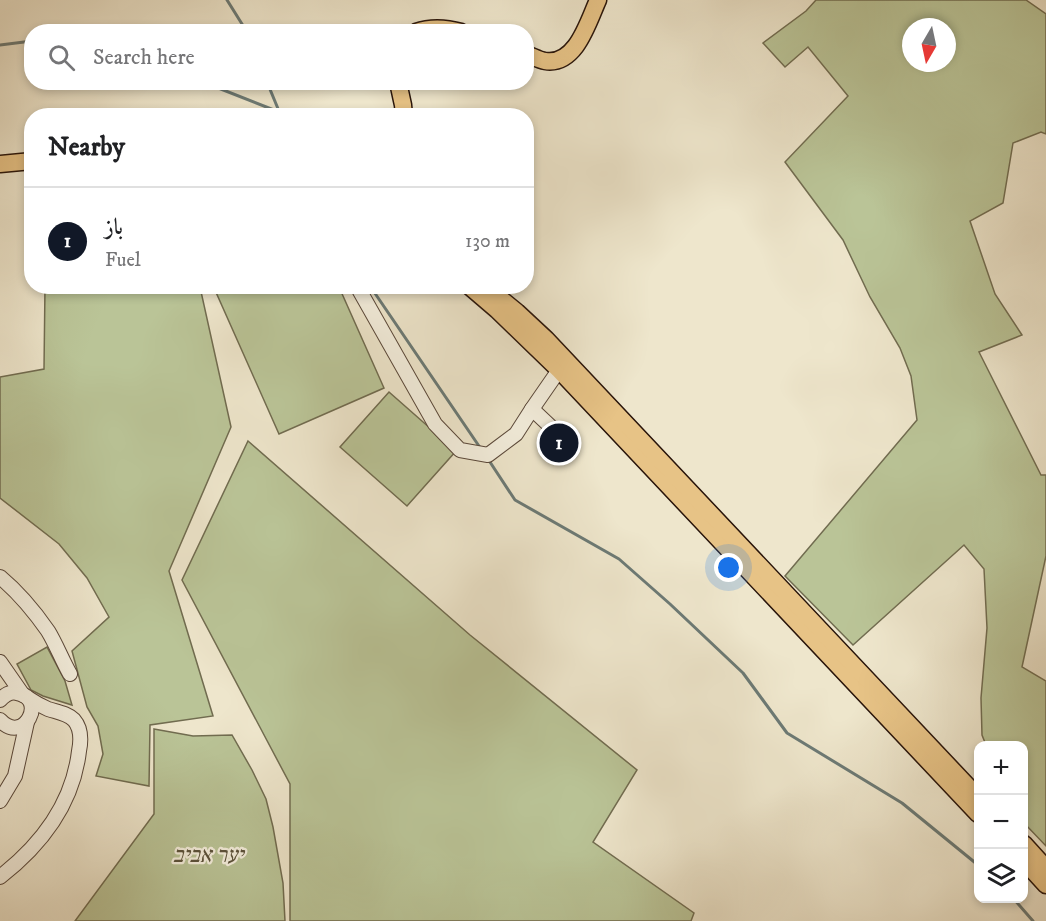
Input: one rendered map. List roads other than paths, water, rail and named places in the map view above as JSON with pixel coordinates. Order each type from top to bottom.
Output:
[{"type":"main road","points":[[534,57],[545,62],[560,60],[568,56],[576,47],[598,0]]},
{"type":"main road","points":[[400,90],[403,108]]},
{"type":"main road","points":[[0,164],[24,162]]},
{"type":"main road","points":[[479,294],[559,370],[974,810]]},
{"type":"main road","points":[[496,294],[518,312],[559,353],[977,795]]},
{"type":"main road","points":[[1028,849],[1046,868]]},
{"type":"main road","points":[[1028,866],[1046,885]]},
{"type":"street","points":[[362,294],[435,424],[460,450],[488,455],[516,434],[559,370],[561,363],[559,353]]},
{"type":"street","points":[[532,409],[550,426]]},
{"type":"street","points":[[0,577],[10,585],[49,633],[70,674]]},
{"type":"street","points":[[0,662],[32,707],[15,776],[0,801]]},
{"type":"street","points":[[0,662],[4,674],[0,699]]},
{"type":"street","points":[[0,699],[15,692],[74,719],[80,733],[79,753],[71,785],[56,817],[32,849],[0,877]]},
{"type":"street","points":[[3,722],[18,727],[40,715],[63,713]]},
{"type":"street","points":[[3,722],[15,741],[19,759]]},
{"type":"waterway","points":[[227,0],[242,24]]},
{"type":"waterway","points":[[0,45],[24,42]]},
{"type":"waterway","points":[[223,90],[269,108]]},
{"type":"waterway","points":[[270,90],[278,108]]},
{"type":"waterway","points":[[375,294],[481,449]]},
{"type":"waterway","points":[[488,459],[515,500],[619,559],[670,604],[743,673],[787,733],[902,803],[974,862]]},
{"type":"waterway","points":[[1017,903],[1033,921]]},
{"type":"place","name":"باز","points":[[559,443]]},
{"type":"park label","name":"יער אביב","points":[[208,854]]}]
